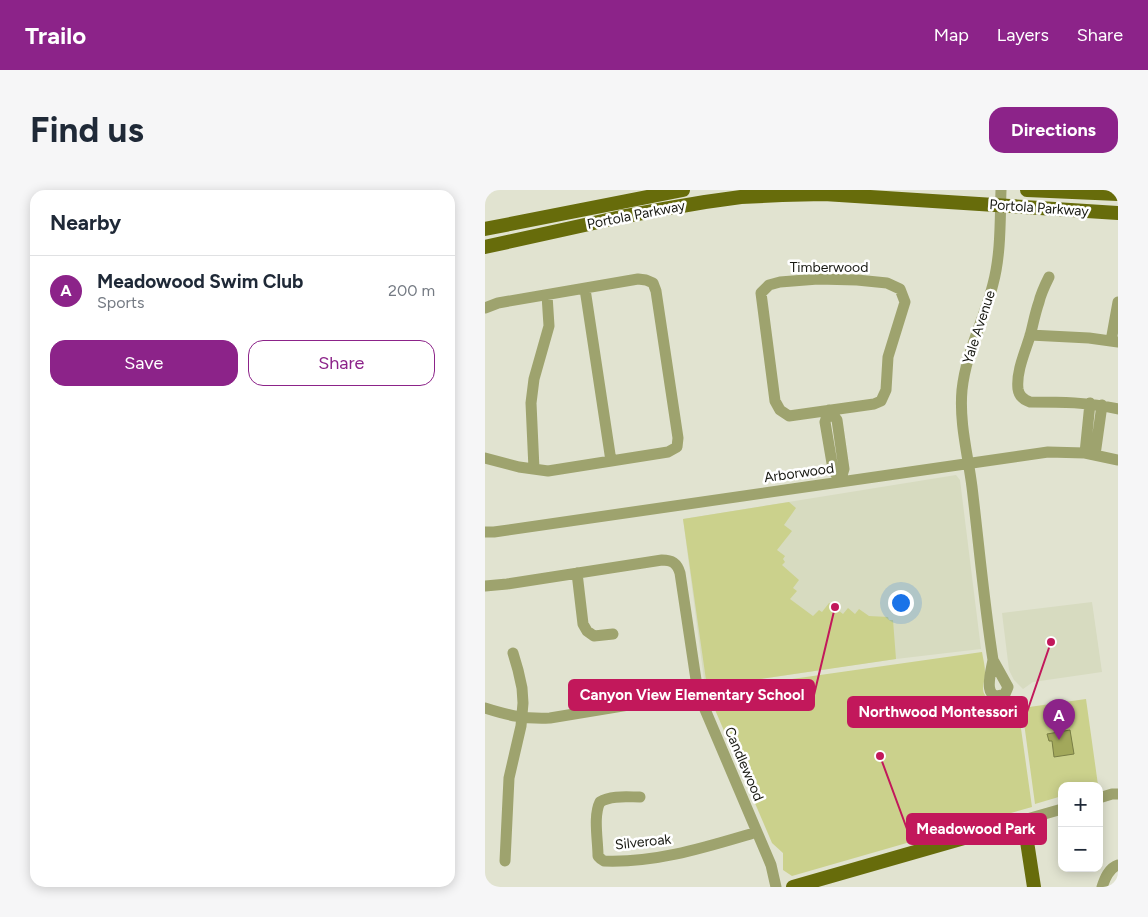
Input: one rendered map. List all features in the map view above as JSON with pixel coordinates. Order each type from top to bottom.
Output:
[{"type":"main road","name":"Portola Parkway","points":[[485,229],[683,190]]},
{"type":"main road","name":"Portola Parkway","points":[[1027,190],[1118,194]]},
{"type":"main road","name":"Portola Parkway","points":[[485,247],[664,209],[741,198],[782,195],[824,194],[1118,213]]},
{"type":"main road","points":[[793,887],[1020,821]]},
{"type":"main road","points":[[1020,821],[1019,837],[1026,887]]},
{"type":"main road","points":[[1020,821],[1026,835],[1034,887]]},
{"type":"street","name":"Yale Avenue","points":[[993,660],[969,463],[961,413],[964,375],[993,284],[999,243],[1001,190]]},
{"type":"street","points":[[1049,276],[1039,300],[1020,365],[1018,391],[1024,400],[1030,402],[1102,405],[1118,410]]},
{"type":"street","name":"Timberwood","points":[[818,279],[887,283],[900,289],[905,302],[888,356],[886,390],[881,400],[874,404],[829,410],[789,416],[780,410],[775,401],[761,293],[769,285],[780,282],[818,279]]},
{"type":"street","points":[[485,308],[497,303],[638,280],[653,283],[658,300],[678,438],[677,447],[668,452],[548,470],[519,468],[485,458]]},
{"type":"street","points":[[585,289],[611,461]]},
{"type":"street","points":[[534,469],[531,403],[534,379],[549,326],[547,295]]},
{"type":"street","points":[[1030,335],[1114,341],[1118,302]]},
{"type":"street","points":[[1090,404],[1090,454]]},
{"type":"street","points":[[1090,454],[1102,405]]},
{"type":"street","points":[[829,410],[837,420],[844,468],[840,482]]},
{"type":"street","name":"Arborwood","points":[[485,532],[504,531],[1048,452],[1090,454],[1118,460]]},
{"type":"street","name":"Candlewood","points":[[577,573],[662,560],[675,563],[678,567],[698,693],[771,865],[776,887]]},
{"type":"street","points":[[485,586],[577,573],[583,624],[587,631],[594,636],[613,634]]},
{"type":"street","points":[[505,862],[509,778],[522,718],[522,688],[513,653]]},
{"type":"street","points":[[485,708],[522,718],[550,718],[698,693]]},
{"type":"street","points":[[1103,797],[1118,794]]},
{"type":"street","name":"Silveroak","points":[[640,798],[609,798],[600,802],[597,811],[598,856],[604,861],[668,856],[757,832]]},
{"type":"street","points":[[1020,821],[1058,810]]},
{"type":"street","points":[[1101,887],[1107,875],[1115,865],[1118,865]]},
{"type":"shaded area","points":[[956,475],[960,480],[981,649],[896,659],[705,687],[683,519]]},
{"type":"shaded area","points":[[789,502],[796,508],[784,525],[792,531],[777,550],[785,556],[783,559],[785,562],[782,565],[799,580],[793,588],[797,591],[790,599],[813,616],[819,610],[822,612],[829,603],[843,614],[848,608],[855,614],[859,609],[869,616],[888,617],[889,620],[893,620],[896,659],[707,687],[683,519]]},
{"type":"shaded area","points":[[1092,602],[1102,672],[1033,682],[1023,689],[1014,680],[1009,670],[1002,613]]},
{"type":"shaded area","points":[[982,652],[985,669],[983,690],[985,695],[993,702],[1011,698],[1017,700],[1032,807],[792,876],[783,870],[783,853],[772,843],[707,691]]},
{"type":"shaded area","points":[[1086,699],[1098,782],[1058,782],[1058,797],[1035,804],[1022,708]]},
{"type":"shaded area","points":[[1070,730],[1074,754],[1054,757],[1052,741],[1049,741],[1047,734]]},
{"type":"place","name":"Canyon View Elementary School","points":[[835,607]]},
{"type":"place","name":"Northwood Montessori","points":[[1051,642]]},
{"type":"place","name":"Meadowood Swim Club","points":[[1059,740]]},
{"type":"place","name":"Meadowood Park","points":[[880,756]]}]
